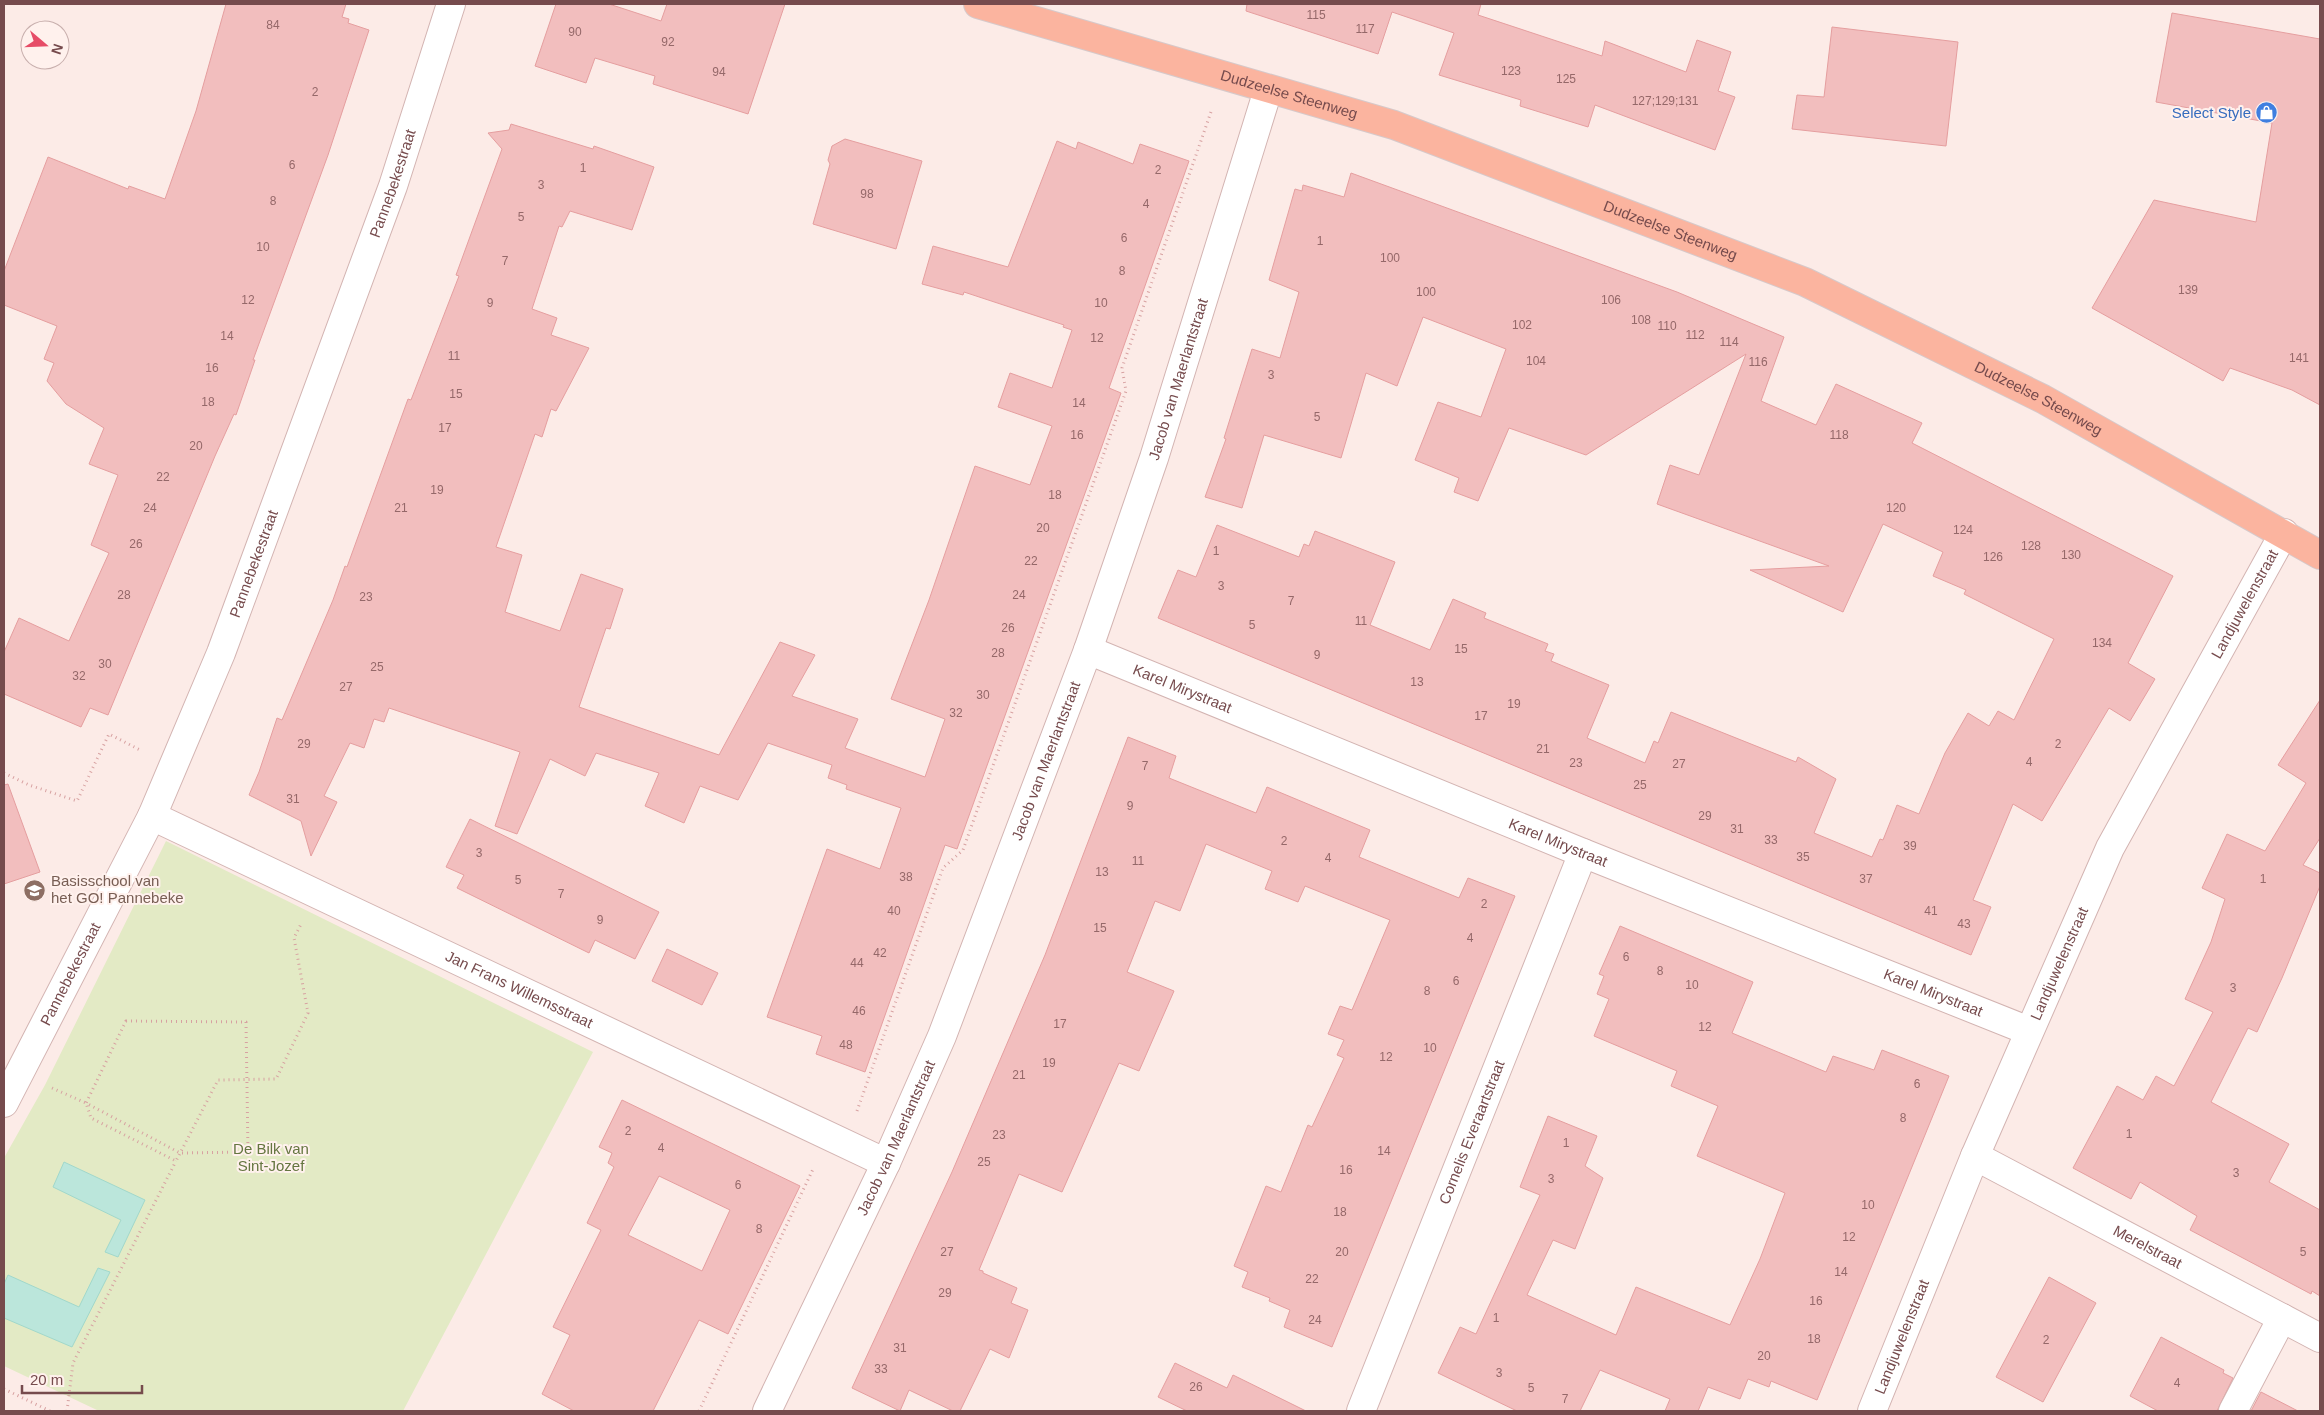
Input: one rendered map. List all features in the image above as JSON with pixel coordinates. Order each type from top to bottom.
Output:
[{"type":"main road","name":"Dudzeelse Steenweg","points":[[978,4],[1268,90],[1394,125],[1805,282],[2043,398],[2320,555]]},
{"type":"street","name":"Pannebekestraat","points":[[4,1103],[152,816],[224,645],[390,195],[451,4]]},
{"type":"street","name":"Jacob van Maerlantstraat","points":[[767,1411],[886,1163],[942,1036],[1088,650],[1154,458],[1268,90]]},
{"type":"street","name":"Landjuwelenstraat","points":[[1872,1411],[1975,1156],[2110,848],[2284,533]]},
{"type":"street","name":"Karel Mirystraat","points":[[1088,650],[1583,854],[2029,1031]]},
{"type":"street","name":"Jan Frans Willemsstraat","points":[[152,816],[886,1163]]},
{"type":"street","name":"Cornelis Everaartstraat","points":[[1366,1409],[1583,854]]},
{"type":"street","name":"Merelstraat","points":[[1975,1156],[2320,1338]]},
{"type":"street","points":[[2233,1411],[2282,1318]]},
{"type":"path","points":[[699,1411],[757,1284],[829,1136],[856,1114],[943,868],[963,850],[1126,391],[1122,368],[1222,76]]},
{"type":"path","points":[[4,773],[29,785],[76,801],[109,734],[145,753],[151,746],[163,752],[157,765],[171,772]]},
{"type":"path","points":[[67,1411],[74,1363],[218,1080],[276,1079],[308,1013],[294,938],[316,894]]},
{"type":"path","points":[[20,1072],[86,1103],[180,1153],[248,1152],[246,1022],[126,1022],[86,1103],[91,1118],[176,1162]]},
{"type":"path","points":[[4,1389],[50,1411]]},
{"type":"green space","name":"De Bilk van Sint-Jozef","points":[[166,841],[593,1052],[403,1411],[99,1411],[4,1366],[4,1158],[45,1085]]},
{"type":"water","points":[[64,1162],[145,1200],[118,1257],[105,1252],[121,1220],[53,1187]]},
{"type":"water","points":[[98,1268],[110,1272],[72,1347],[4,1318],[4,1284],[8,1275],[79,1307]]},
{"type":"building","points":[[226,4],[346,4],[342,17],[349,19],[348,23],[369,30],[328,155],[253,360],[255,360],[236,415],[234,414],[215,456],[108,715],[90,708],[81,727],[4,694],[4,652],[19,618],[69,641],[109,553],[91,545],[118,475],[89,464],[104,428],[66,404],[47,381],[54,363],[44,359],[57,326],[4,305],[4,271],[48,157],[128,189],[129,186],[165,199],[196,111]]},
{"type":"building","points":[[556,4],[609,4],[661,21],[667,4],[785,4],[748,114],[653,84],[655,76],[595,58],[586,83],[535,66]]},
{"type":"building","points":[[1247,4],[1481,4],[1478,15],[1602,56],[1605,41],[1686,72],[1697,40],[1731,52],[1718,91],[1735,97],[1715,150],[1595,105],[1588,127],[1520,106],[1521,100],[1439,75],[1454,33],[1392,12],[1378,54],[1246,11]]},
{"type":"building","points":[[2172,13],[2320,39],[2320,405],[2292,390],[2230,368],[2223,381],[2092,308],[2154,200],[2256,222],[2272,123],[2156,102]]},
{"type":"building","points":[[1832,27],[1958,42],[1946,146],[1792,129],[1797,95],[1824,97]]},
{"type":"building","points":[[511,124],[593,149],[594,146],[654,167],[632,230],[570,211],[562,227],[559,226],[532,309],[557,318],[551,335],[589,348],[556,411],[551,409],[542,437],[535,434],[496,547],[522,555],[505,612],[560,631],[581,574],[623,589],[610,629],[606,628],[579,707],[719,755],[780,642],[815,655],[792,696],[858,719],[845,748],[925,777],[945,719],[891,699],[929,600],[975,466],[1030,485],[1052,426],[998,407],[1010,373],[1052,388],[1072,330],[1063,327],[1064,325],[964,292],[963,295],[922,284],[933,246],[1008,267],[1057,141],[1076,149],[1078,142],[1133,164],[1140,144],[1189,161],[1109,388],[1121,393],[957,849],[945,845],[865,1072],[816,1054],[822,1036],[767,1017],[827,849],[880,869],[901,808],[846,789],[847,785],[828,778],[832,765],[768,743],[738,800],[700,786],[684,823],[645,806],[659,773],[596,753],[585,776],[550,759],[517,834],[495,826],[520,752],[389,708],[384,722],[374,719],[364,748],[350,743],[324,796],[337,802],[311,856],[301,821],[249,795],[259,772],[277,718],[282,720],[333,600],[345,566],[347,567],[408,399],[411,400],[459,276],[456,275],[502,149],[488,133],[509,130]]},
{"type":"building","points":[[845,139],[922,161],[896,249],[813,224],[830,164],[828,160],[832,146]]},
{"type":"building","points":[[1351,173],[1677,292],[1784,337],[1761,401],[1816,425],[1836,384],[1922,423],[1912,443],[2173,576],[2128,663],[2155,679],[2130,721],[2109,708],[2042,821],[2013,804],[1973,900],[1991,907],[1971,955],[1158,618],[1178,570],[1196,577],[1217,525],[1299,557],[1304,544],[1309,546],[1315,531],[1395,562],[1370,625],[1430,650],[1453,599],[1486,613],[1484,618],[1548,644],[1545,651],[1554,654],[1551,661],[1609,685],[1587,738],[1645,763],[1654,741],[1658,743],[1671,712],[1796,762],[1798,757],[1836,779],[1814,833],[1872,857],[1880,839],[1883,840],[1897,805],[1919,814],[1945,753],[1968,713],[1989,726],[1998,711],[2014,720],[2054,639],[1964,594],[1966,590],[1933,576],[1943,552],[1883,524],[1843,612],[1750,570],[1829,566],[1657,504],[1670,465],[1699,475],[1746,354],[1586,455],[1509,428],[1478,501],[1454,492],[1459,478],[1415,460],[1438,402],[1481,417],[1506,349],[1423,317],[1397,386],[1366,373],[1341,458],[1264,435],[1242,508],[1205,497],[1226,439],[1224,438],[1252,349],[1280,358],[1299,292],[1269,280],[1295,189],[1302,191],[1303,185],[1344,197]]},
{"type":"building","points":[[2320,700],[2320,838],[2303,865],[2320,873],[2320,886],[2282,978],[2257,1032],[2248,1028],[2211,1102],[2289,1144],[2269,1182],[2320,1210],[2320,1296],[2312,1291],[2311,1294],[2190,1230],[2197,1216],[2140,1182],[2131,1199],[2073,1168],[2117,1086],[2143,1100],[2156,1076],[2174,1086],[2213,1012],[2185,999],[2211,942],[2225,899],[2202,888],[2227,834],[2265,851],[2306,783],[2278,765]]},
{"type":"building","points":[[1128,737],[1176,756],[1169,778],[1256,813],[1267,787],[1370,830],[1359,857],[1459,898],[1468,878],[1515,896],[1332,1347],[1284,1327],[1290,1310],[1269,1301],[1270,1298],[1242,1287],[1248,1272],[1234,1266],[1266,1186],[1281,1192],[1308,1125],[1312,1127],[1344,1058],[1337,1055],[1344,1040],[1328,1034],[1340,1006],[1352,1010],[1390,920],[1305,886],[1298,902],[1265,889],[1272,871],[1206,844],[1180,911],[1155,901],[1127,972],[1174,991],[1139,1071],[1119,1063],[1062,1192],[1019,1174],[979,1270],[1017,1288],[1011,1303],[1028,1310],[1009,1358],[990,1349],[960,1411],[953,1411],[909,1390],[900,1411],[852,1388],[952,1172],[1045,955]]},
{"type":"building","points":[[8,784],[40,872],[4,884],[4,785]]},
{"type":"building","points":[[470,819],[659,912],[635,959],[595,940],[589,953],[457,888],[464,875],[446,867]]},
{"type":"building","points":[[1620,926],[1753,982],[1732,1033],[1826,1072],[1833,1056],[1874,1070],[1882,1050],[1949,1076],[1817,1400],[1771,1381],[1769,1387],[1748,1379],[1740,1399],[1708,1387],[1698,1411],[1665,1411],[1670,1399],[1600,1370],[1580,1411],[1517,1411],[1438,1373],[1460,1327],[1476,1334],[1540,1195],[1520,1187],[1548,1116],[1597,1136],[1585,1166],[1603,1178],[1575,1249],[1553,1240],[1527,1295],[1616,1335],[1636,1287],[1730,1325],[1760,1259],[1785,1193],[1697,1156],[1718,1106],[1671,1086],[1677,1071],[1594,1036],[1609,999],[1597,994],[1604,976],[1599,974]]},
{"type":"building","points":[[667,949],[718,973],[702,1005],[652,981]]},
{"type":"building","points":[[622,1100],[800,1186],[728,1334],[699,1320],[653,1411],[574,1411],[542,1394],[570,1335],[553,1327],[601,1230],[587,1223],[614,1167],[608,1163],[612,1153],[599,1147]],"holes":[[[659,1176],[730,1210],[702,1271],[628,1235]]]},
{"type":"building","points":[[2049,1277],[2096,1303],[2043,1402],[1996,1377]]},
{"type":"building","points":[[2161,1337],[2224,1370],[2223,1373],[2233,1378],[2217,1411],[2158,1411],[2130,1396]]},
{"type":"building","points":[[1175,1363],[1227,1388],[1233,1375],[1306,1411],[1187,1411],[1158,1397]]},
{"type":"building","points":[[2261,1392],[2298,1411],[2251,1411]]},
{"type":"place","name":"Select Style","points":[[2267,113]]},
{"type":"place","name":"Basisschool van het GO! Pannebeke","points":[[35,890]]}]
